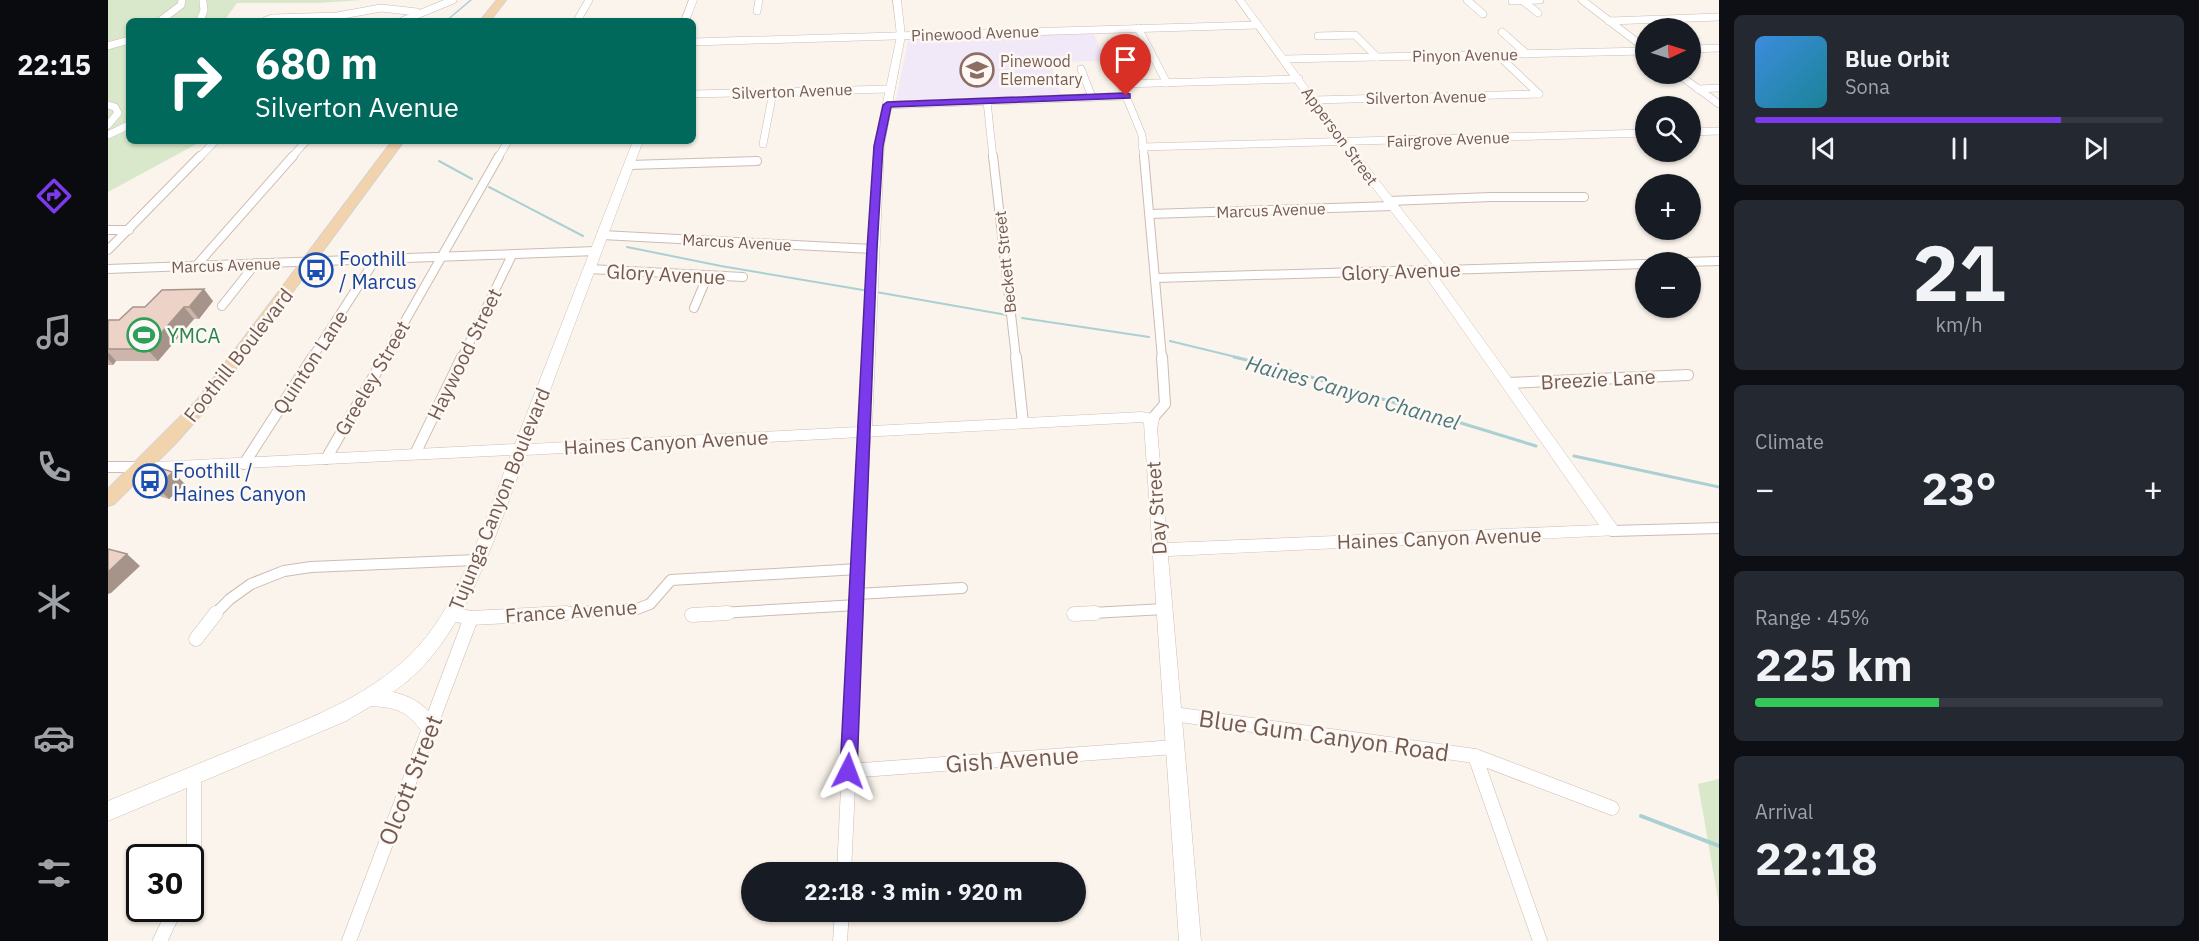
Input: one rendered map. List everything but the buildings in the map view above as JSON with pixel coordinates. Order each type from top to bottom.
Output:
[{"type":"main road","points":[[487,18],[502,0]]},
{"type":"main road","name":"Foothill Boulevard","points":[[108,499],[143,467],[207,397],[396,144]]},
{"type":"street","points":[[164,18],[181,5],[182,0]]},
{"type":"street","points":[[415,18],[453,0]]},
{"type":"street","points":[[579,18],[589,0]]},
{"type":"street","points":[[686,18],[693,0]]},
{"type":"street","points":[[757,11],[759,0]]},
{"type":"street","points":[[844,862],[872,249],[879,146],[901,36],[897,0]]},
{"type":"street","name":"Apperson Street","points":[[1240,0],[1343,142],[1443,270]]},
{"type":"street","points":[[1467,0],[1483,14]]},
{"type":"street","points":[[1512,1],[1540,0]]},
{"type":"street","points":[[1582,0],[1635,41]]},
{"type":"street","points":[[1523,1],[1538,13]]},
{"type":"street","points":[[201,18],[204,10],[203,2]]},
{"type":"street","points":[[273,18],[337,16],[381,8],[414,10],[417,12],[414,18]]},
{"type":"street","points":[[1609,21],[1719,17]]},
{"type":"street","name":"Pinewood Avenue","points":[[696,42],[1258,25]]},
{"type":"street","points":[[1138,28],[1167,83],[1299,79]]},
{"type":"street","points":[[1502,32],[1527,54]]},
{"type":"street","points":[[1318,36],[1356,36],[1377,57]]},
{"type":"street","points":[[108,46],[126,41]]},
{"type":"street","points":[[1701,49],[1719,48]]},
{"type":"street","name":"Pinyon Avenue","points":[[1284,60],[1635,50]]},
{"type":"street","name":"Silverton Avenue","points":[[1314,100],[1539,94],[1497,54]]},
{"type":"street","points":[[1081,69],[1092,97]]},
{"type":"street","name":"Day Street","points":[[1167,83],[1121,84],[1140,127],[1156,278],[1165,404],[1152,419],[1150,429],[1190,941]]},
{"type":"street","points":[[1692,84],[1719,104]]},
{"type":"street","points":[[1698,88],[1719,88]]},
{"type":"street","name":"Silverton Avenue","points":[[696,94],[890,89]]},
{"type":"street","points":[[763,144],[773,92]]},
{"type":"street","points":[[887,105],[1126,96]]},
{"type":"street","name":"Beckett Street","points":[[987,101],[1023,423]]},
{"type":"street","points":[[108,105],[115,107],[118,113],[108,125]]},
{"type":"street","points":[[108,135],[126,126]]},
{"type":"street","points":[[1701,132],[1719,131]]},
{"type":"street","name":"Fairgrove Avenue","points":[[1142,147],[1635,133]]},
{"type":"street","points":[[108,250],[213,144]]},
{"type":"street","points":[[196,266],[303,144]]},
{"type":"street","name":"Greeley Street","points":[[326,459],[506,144]]},
{"type":"street","name":"Tujunga Canyon Boulevard","points":[[108,811],[316,726],[370,697],[410,667],[440,633],[452,614],[476,560],[637,144]]},
{"type":"street","points":[[630,165],[758,161]]},
{"type":"street","name":"Marcus Avenue","points":[[1150,214],[1390,204],[1491,197],[1584,197]]},
{"type":"street","points":[[108,230],[129,230]]},
{"type":"street","name":"Marcus Avenue","points":[[602,235],[872,249]]},
{"type":"street","name":"Marcus Avenue","points":[[108,269],[596,251]]},
{"type":"street","name":"Haywood Street","points":[[415,454],[512,255]]},
{"type":"street","name":"Quinton Lane","points":[[244,464],[375,260]]},
{"type":"street","points":[[1701,262],[1719,261]]},
{"type":"street","points":[[222,306],[256,263]]},
{"type":"street","name":"Glory Avenue","points":[[1156,278],[1635,264]]},
{"type":"street","name":"Glory Avenue","points":[[589,270],[743,277]]},
{"type":"street","points":[[1427,270],[1612,531]]},
{"type":"street","points":[[694,308],[706,277]]},
{"type":"street","name":"Breezie Lane","points":[[1508,383],[1688,375]]},
{"type":"street","name":"Haines Canyon Avenue","points":[[108,467],[244,464],[1142,417],[1152,419]]},
{"type":"street","name":"Haines Canyon Avenue","points":[[1160,550],[1719,528]]},
{"type":"street","points":[[196,639],[208,620],[226,602],[242,590],[274,573],[328,567],[476,560]]},
{"type":"street","name":"France Avenue","points":[[452,614],[471,618],[642,608],[655,599],[670,580],[858,569]]},
{"type":"street","points":[[692,615],[962,588]]},
{"type":"street","points":[[1074,614],[1164,609]]},
{"type":"street","name":"Olcott Street","points":[[349,941],[471,618]]},
{"type":"street","points":[[370,697],[410,705],[422,714],[430,728]]},
{"type":"street","name":"Blue Gum Canyon Road","points":[[1173,714],[1474,756],[1612,808]]},
{"type":"street","name":"Gish Avenue","points":[[848,771],[1175,747]]},
{"type":"street","points":[[1474,756],[1540,941]]},
{"type":"street","points":[[194,776],[194,844]]},
{"type":"street","points":[[160,941],[169,922]]},
{"type":"street","points":[[840,941],[841,922]]},
{"type":"shaded area","name":"Pinewood Elementary","points":[[1094,34],[1105,61],[1050,62],[1061,94],[896,100],[908,41],[915,38]]},
{"type":"green space","points":[[108,0],[362,0],[318,3],[237,3],[226,18],[126,18],[126,144],[196,144],[108,192]]},
{"type":"green space","points":[[1719,779],[1719,905],[1698,784]]},
{"type":"waterway","name":"Haines Canyon Channel","points":[[450,18],[471,0]]},
{"type":"waterway","name":"Haines Canyon Channel","points":[[439,161],[472,179]]},
{"type":"waterway","name":"Haines Canyon Channel","points":[[489,187],[583,236]]},
{"type":"waterway","name":"Haines Canyon Channel","points":[[627,247],[721,266],[869,291]]},
{"type":"waterway","name":"Haines Canyon Channel","points":[[876,292],[1007,315]]},
{"type":"waterway","name":"Haines Canyon Channel","points":[[1022,318],[1149,337]]},
{"type":"waterway","name":"Haines Canyon Channel","points":[[1170,341],[1240,358]]},
{"type":"waterway","name":"Haines Canyon Channel","points":[[1234,357],[1281,368],[1536,446]]},
{"type":"waterway","name":"Haines Canyon Channel","points":[[1574,456],[1719,487]]},
{"type":"waterway","points":[[1641,816],[1719,846]]},
{"type":"place","name":"Pinewood Elementary","points":[[977,70]]},
{"type":"place","name":"Foothill / Marcus","points":[[316,270]]},
{"type":"place","name":"YMCA","points":[[144,335]]},
{"type":"place","name":"Foothill / Haines Canyon","points":[[150,481]]},
{"type":"route","points":[[848,771],[872,249],[879,146],[887,105],[1126,96]]}]
